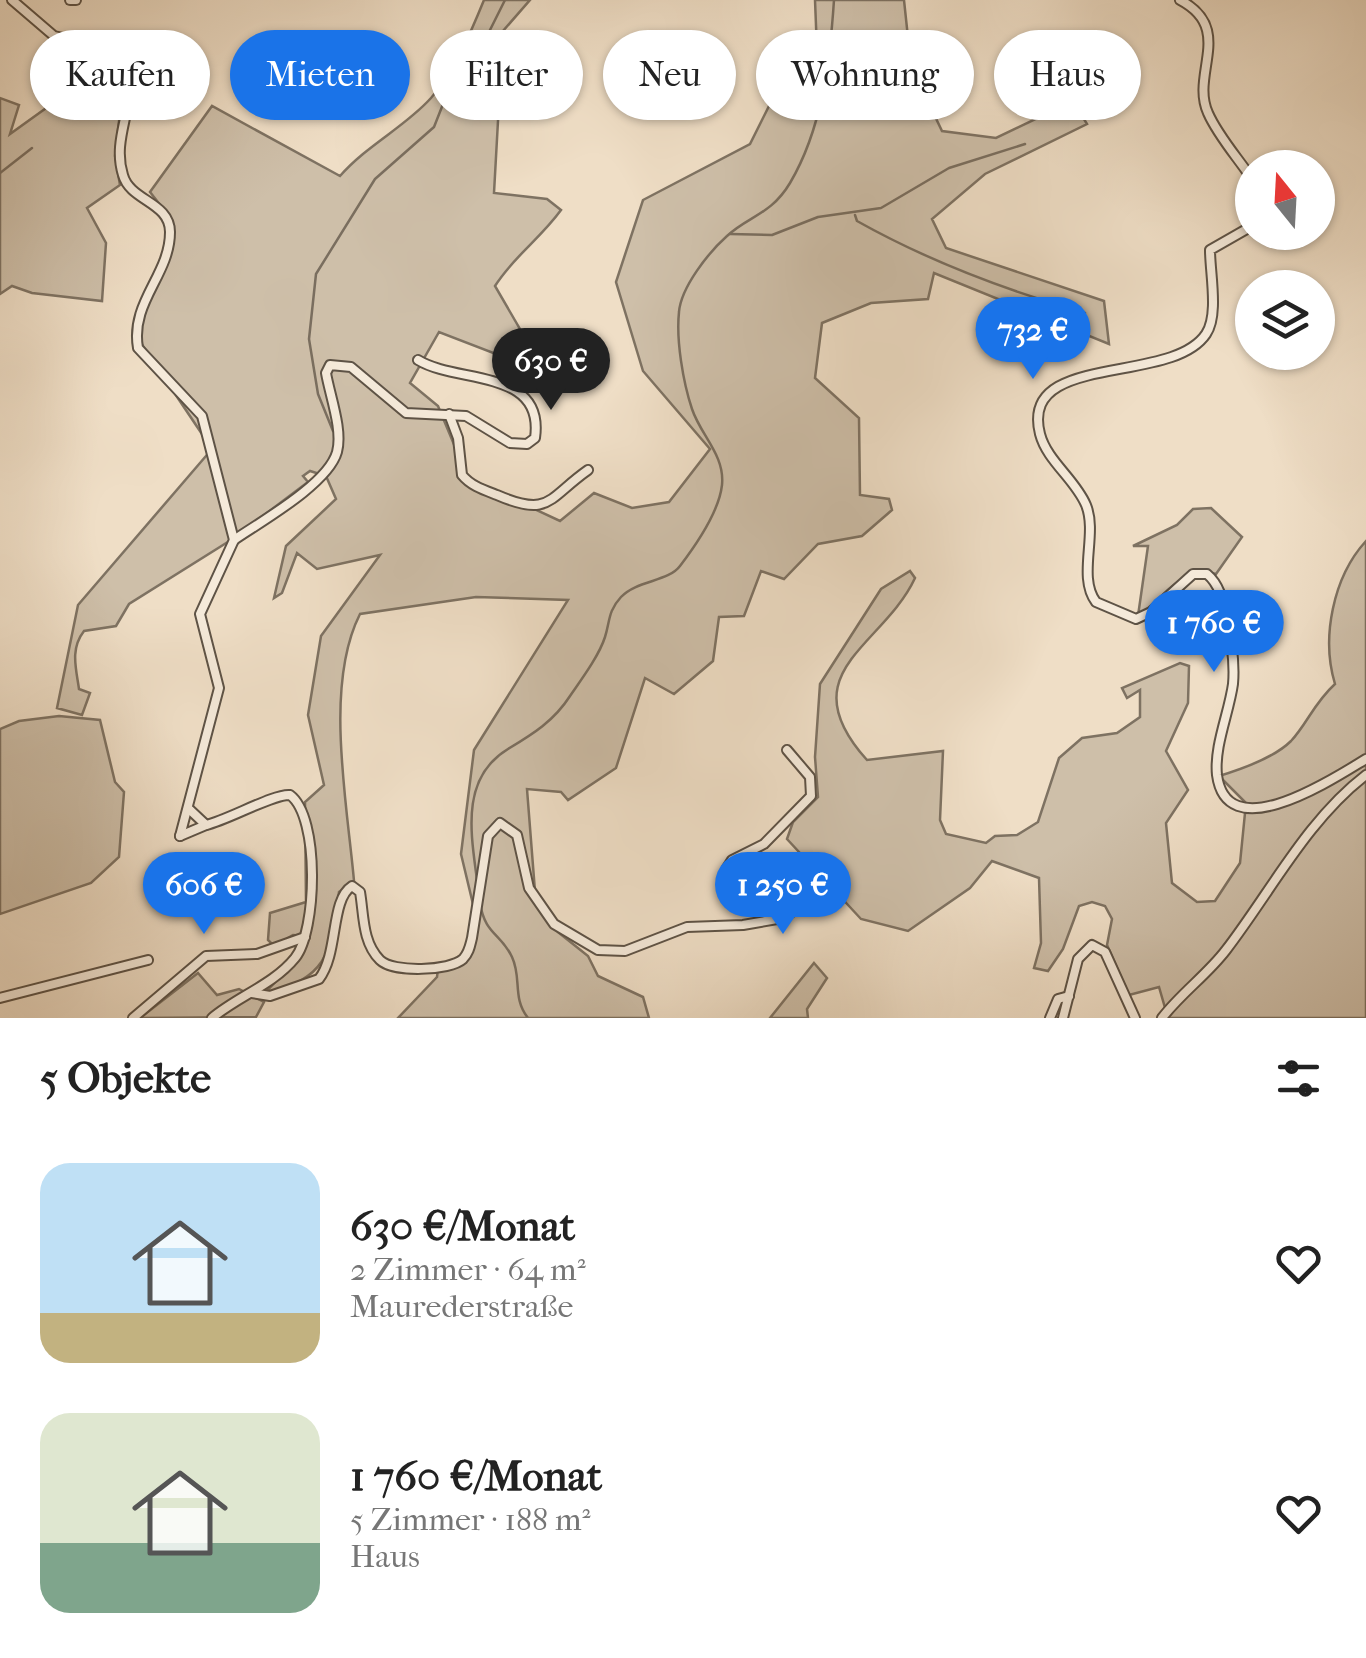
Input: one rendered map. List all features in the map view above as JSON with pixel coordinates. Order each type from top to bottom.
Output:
[{"type":"street","points":[[12,0],[54,36],[104,47],[129,77],[118,144],[123,178],[132,191],[160,209],[170,228],[164,261],[137,317],[138,348],[202,416],[234,540]]},
{"type":"street","points":[[1180,0],[1193,6],[1207,26],[1210,52],[1203,94],[1208,113],[1235,154]]},
{"type":"street","points":[[1235,236],[1210,250],[1211,318],[1206,334],[1190,347],[1146,367],[1063,381],[1045,398],[1039,430],[1088,510],[1090,586],[1096,602],[1136,619],[1151,612],[1192,574],[1203,573],[1215,581],[1226,614],[1233,668],[1218,763],[1224,794],[1250,808],[1274,807],[1366,760]]},
{"type":"street","points":[[212,1018],[252,993],[296,956],[305,937],[311,848],[296,799],[276,796],[249,812],[180,836],[190,810],[219,688],[200,614],[234,540],[280,510],[334,458],[338,442],[326,374],[330,365],[351,367],[406,413],[474,419],[513,445],[528,444],[536,435],[521,390],[489,379],[440,372],[418,360]]},
{"type":"street","points":[[450,414],[458,438],[462,476],[498,496],[527,506],[542,506],[588,470]]},
{"type":"street","points":[[252,993],[270,996],[319,979],[332,953],[340,900],[352,886],[360,892],[368,942],[384,964],[406,970],[461,960],[472,938],[488,836],[497,824],[506,824],[516,835],[527,883],[537,899],[567,935],[592,948],[612,952],[688,927],[744,925],[789,915],[793,908],[790,900],[740,883],[727,868],[732,860],[764,844],[811,796],[810,777],[787,750]]},
{"type":"street","points":[[1162,1018],[1223,954],[1280,873],[1342,797],[1366,776]]},
{"type":"street","points":[[190,810],[206,825]]},
{"type":"street","points":[[133,1018],[206,956],[257,954],[290,938],[305,937]]},
{"type":"street","points":[[1063,1018],[1080,955],[1096,945],[1108,956],[1135,1018]]},
{"type":"street","points":[[0,998],[148,960]]},
{"type":"street","points":[[1050,1018],[1058,998],[1069,996]]},
{"type":"shaded area","points":[[484,0],[530,0],[504,30],[471,30]]},
{"type":"shaded area","points":[[815,0],[904,0],[907,30],[816,30]]},
{"type":"shaded area","points":[[0,98],[19,105],[10,134],[30,120],[119,120],[115,156],[120,185],[87,208],[106,243],[102,301],[32,293],[12,286],[0,294]]},
{"type":"shaded area","points":[[430,99],[430,120],[498,120],[494,193],[547,199],[561,210],[495,286],[538,360],[530,376],[514,361],[439,332],[410,383],[438,406],[468,478],[560,521],[594,493],[632,508],[669,502],[710,449],[643,371],[616,282],[643,200],[750,144],[762,120],[937,120],[942,131],[996,138],[1033,120],[1085,120],[1087,124],[985,174],[932,219],[946,248],[1104,301],[1109,344],[934,273],[928,299],[871,303],[822,323],[815,378],[859,418],[860,495],[889,499],[892,510],[862,536],[818,544],[784,579],[761,571],[744,616],[719,617],[713,661],[674,694],[645,678],[616,768],[568,800],[561,792],[527,789],[536,904],[558,932],[588,956],[598,976],[643,997],[649,1018],[398,1018],[437,977],[438,969],[460,965],[477,921],[461,854],[474,750],[568,600],[476,597],[360,614],[349,643],[340,709],[354,881],[339,892],[329,946],[315,970],[286,987],[265,993],[294,962],[307,936],[293,935],[274,946],[268,940],[270,913],[306,902],[305,802],[324,785],[308,715],[321,636],[380,555],[317,569],[297,553],[282,593],[274,598],[286,546],[336,499],[326,476],[310,471],[303,476],[308,482],[231,540],[129,604],[116,626],[84,631],[75,652],[76,666],[79,689],[90,693],[82,715],[57,708],[78,605],[212,449],[139,340],[139,314],[173,232],[165,211],[150,192],[202,120],[210,120],[212,106],[230,116],[230,120],[238,120],[340,176]]},
{"type":"shaded area","points":[[1211,508],[1242,537],[1216,574],[1204,572],[1183,578],[1138,616],[1148,546],[1133,546],[1177,525],[1193,509]]},
{"type":"shaded area","points":[[1366,541],[1366,1018],[1168,1018],[1159,987],[1129,995],[1107,945],[1112,919],[1105,906],[1092,902],[1079,906],[1063,949],[1048,971],[1034,968],[1041,943],[1039,878],[992,861],[970,888],[908,931],[861,919],[787,839],[793,822],[818,797],[815,757],[820,684],[881,589],[910,571],[915,578],[901,602],[849,662],[839,682],[837,704],[845,730],[867,760],[943,751],[940,820],[946,834],[986,843],[995,836],[1017,835],[1038,822],[1059,758],[1082,738],[1117,733],[1140,717],[1140,690],[1127,698],[1122,688],[1180,663],[1189,666],[1188,703],[1166,751],[1188,790],[1166,823],[1172,883],[1197,902],[1215,901],[1240,863],[1246,803],[1219,776],[1284,747],[1335,684],[1329,647],[1333,609],[1345,572]]},
{"type":"shaded area","points":[[59,716],[100,720],[115,782],[124,792],[119,857],[91,883],[0,914],[0,729],[19,721]]},
{"type":"shaded area","points":[[814,963],[827,978],[807,1009],[808,1018],[770,1018]]},
{"type":"shaded area","points":[[198,973],[217,995],[239,989],[264,1002],[256,1017],[140,1018]]},
{"type":"waterway","points":[[333,431],[318,394],[309,339],[316,274],[375,179],[434,127],[447,94],[485,40],[505,0]]},
{"type":"waterway","points":[[477,880],[472,808],[482,775],[493,761],[557,713],[599,652],[617,602],[635,587],[675,571],[712,517],[722,474],[696,419],[686,386],[678,335],[681,302],[690,281],[712,251],[735,229],[775,202],[801,162],[822,94],[834,0]]},
{"type":"waterway","points":[[730,234],[772,235],[818,217],[881,208],[949,168],[1025,144]]},
{"type":"waterway","points":[[0,173],[32,148]]},
{"type":"waterway","points":[[855,215],[857,221],[884,236],[940,262],[1085,313]]},
{"type":"waterway","points":[[480,903],[489,928],[512,957],[520,1003],[528,1018]]}]
